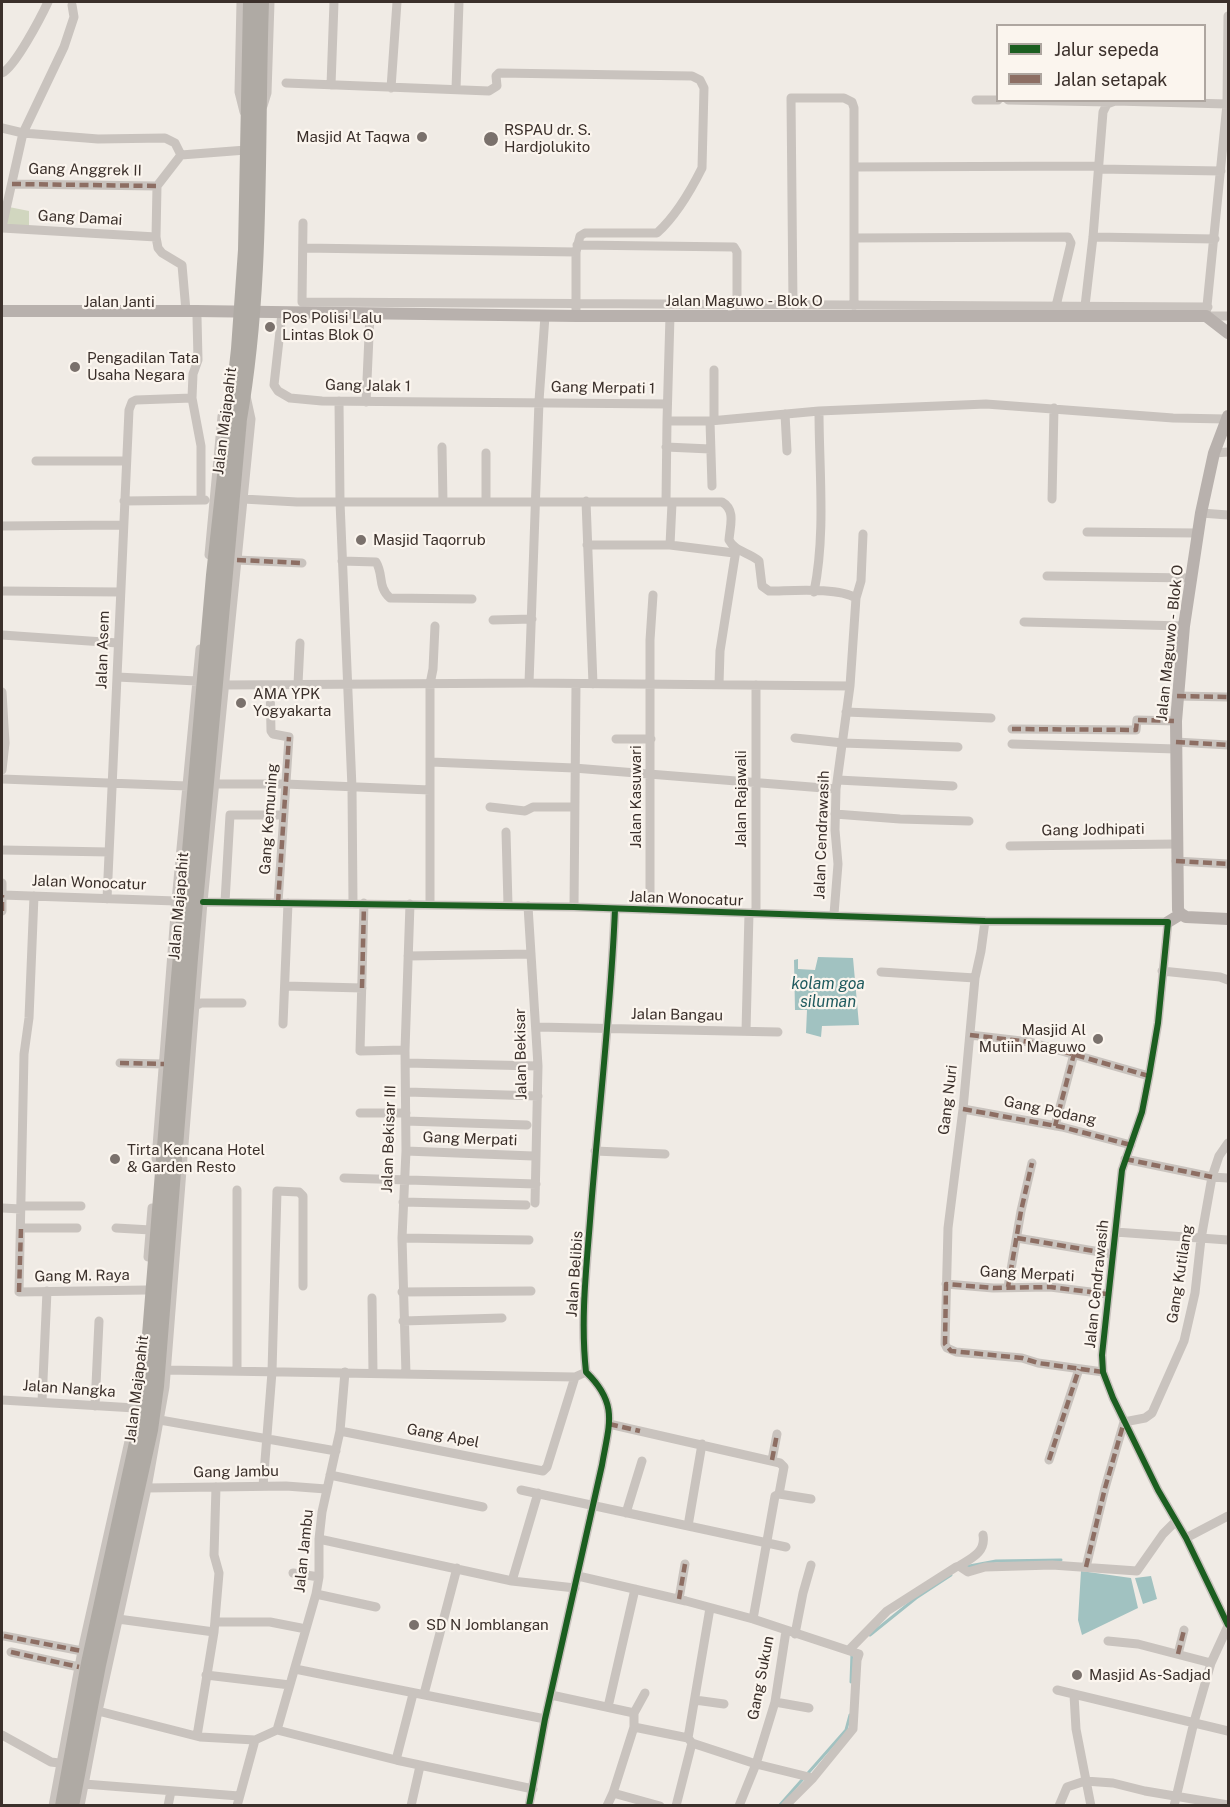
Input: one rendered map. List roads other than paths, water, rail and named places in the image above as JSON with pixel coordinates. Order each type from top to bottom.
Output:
[{"type":"highway","name":"Jalan Majapahit","points":[[178,1047],[213,575],[231,397],[243,312],[257,250],[250,2]]},
{"type":"highway","name":"Jalan Majapahit","points":[[62,1806],[87,1662],[117,1514],[141,1420],[146,1386],[160,1161],[172,1071],[178,1047],[222,693],[240,419],[245,391],[243,312],[246,150],[252,123],[262,2]]},
{"type":"highway","name":"Jalan Majapahit","points":[[72,1806],[87,1662],[151,1430],[157,1386],[172,1071]]},
{"type":"main road","name":"Jalan Maguwo - Blok O","points":[[243,312],[546,316],[576,310],[610,310],[670,316],[1207,311]]},
{"type":"main road","name":"Jalan Janti","points":[[2,311],[191,314]]},
{"type":"main road","points":[[1207,311],[1228,333]]},
{"type":"main road","name":"Jalan Janti","points":[[2,317],[243,312]]},
{"type":"main road","name":"Jalan Maguwo - Blok O","points":[[1180,914],[1176,861],[1177,696],[1197,533],[1214,453],[1228,417]]},
{"type":"main road","points":[[1168,922],[1180,914],[1186,917],[1228,919]]},
{"type":"street","points":[[2,73],[7,71],[48,2]]},
{"type":"street","points":[[242,2],[239,92],[252,123]]},
{"type":"street","points":[[252,123],[267,93],[270,2]]},
{"type":"street","points":[[331,85],[334,2]]},
{"type":"street","points":[[391,88],[397,2]]},
{"type":"street","points":[[456,89],[459,2]]},
{"type":"street","points":[[2,228],[23,133],[64,47],[74,17],[72,3]]},
{"type":"street","points":[[1207,311],[1224,167],[1228,16]]},
{"type":"street","points":[[286,83],[492,90],[497,86],[496,76],[499,74],[696,77],[703,83],[704,88],[702,168],[698,177],[699,187],[695,192],[687,195],[657,233],[583,234],[580,236],[576,249],[576,310],[302,302],[303,223]]},
{"type":"street","points":[[793,305],[791,99],[844,99],[852,102],[854,111],[854,306]]},
{"type":"street","points":[[976,100],[996,100]]},
{"type":"street","points":[[1085,306],[1103,112],[1110,102],[1227,104]]},
{"type":"street","points":[[2,128],[23,133],[98,139],[165,138],[175,143],[181,155]]},
{"type":"street","points":[[201,500],[201,446],[192,398],[193,374],[198,360],[182,265],[158,248],[156,237],[157,186],[181,155],[246,150]]},
{"type":"street","points":[[854,167],[1224,167]]},
{"type":"street","name":"Gang Anggrek II","points":[[12,184],[157,186]]},
{"type":"street","name":"Gang Damai","points":[[2,228],[156,237]]},
{"type":"street","points":[[854,238],[1068,237],[1071,243],[1056,306]]},
{"type":"street","points":[[1093,237],[1215,239]]},
{"type":"street","points":[[303,248],[734,247],[737,252],[737,305]]},
{"type":"street","points":[[610,310],[737,305],[1085,306],[1207,311],[1228,316]]},
{"type":"street","name":"Gang Jalak 1","points":[[282,313],[275,389],[290,398],[366,402],[539,401]]},
{"type":"street","points":[[366,402],[370,314]]},
{"type":"street","points":[[529,683],[539,401],[546,316]]},
{"type":"street","points":[[670,316],[666,447],[670,545]]},
{"type":"street","points":[[712,486],[714,370]]},
{"type":"street","points":[[80,1806],[98,1711],[147,1488],[160,1420],[166,1370],[203,902],[251,419],[245,391]]},
{"type":"street","points":[[120,1063],[172,1071],[176,901],[222,416],[231,397]]},
{"type":"street","name":"Jalan Asem","points":[[107,899],[129,410],[132,402],[136,400],[192,398]]},
{"type":"street","points":[[339,401],[340,502],[352,788],[353,903]]},
{"type":"street","name":"Gang Merpati 1","points":[[539,401],[667,404]]},
{"type":"street","points":[[667,421],[712,421],[819,411],[986,404],[1173,418],[1228,417]]},
{"type":"street","points":[[1052,499],[1054,408]]},
{"type":"street","points":[[814,592],[820,521],[819,411]]},
{"type":"street","points":[[785,414],[787,451]]},
{"type":"street","points":[[442,447],[443,502]]},
{"type":"street","points":[[666,447],[711,449]]},
{"type":"street","points":[[1214,453],[1228,452]]},
{"type":"street","points":[[486,453],[486,502]]},
{"type":"street","points":[[36,461],[126,461]]},
{"type":"street","points":[[243,499],[297,502],[722,502],[732,511],[729,540],[735,551],[720,651],[719,684]]},
{"type":"street","points":[[124,501],[214,500]]},
{"type":"street","points":[[586,501],[592,684]]},
{"type":"street","points":[[1201,513],[1228,515]]},
{"type":"street","points":[[2,526],[123,525]]},
{"type":"street","points":[[1087,532],[1197,533]]},
{"type":"street","name":"Jalan Cendrawasih","points":[[834,914],[838,864],[835,814],[837,784],[850,686],[856,598],[861,581],[862,534]]},
{"type":"street","points":[[587,545],[670,545],[748,552],[759,561],[764,589],[769,591],[840,592],[856,598]]},
{"type":"street","points":[[237,560],[302,563]]},
{"type":"street","points":[[342,561],[376,562],[379,567],[381,587],[390,598],[472,599]]},
{"type":"street","points":[[1047,576],[1191,578]]},
{"type":"street","points":[[2,591],[120,592]]},
{"type":"street","name":"Jalan Kasuwari","points":[[650,910],[649,684],[653,595]]},
{"type":"street","points":[[493,620],[532,619]]},
{"type":"street","points":[[1024,622],[1184,626]]},
{"type":"street","points":[[430,904],[430,684],[435,626]]},
{"type":"street","points":[[2,636],[118,643]]},
{"type":"street","points":[[298,684],[300,642]]},
{"type":"street","points":[[117,677],[197,681]]},
{"type":"street","points":[[222,693],[270,685],[347,683],[850,686]]},
{"type":"street","points":[[574,906],[576,684]]},
{"type":"street","name":"Gang Kemuning","points":[[270,685],[273,734],[289,737],[289,762],[283,815],[285,986],[283,1024]]},
{"type":"street","name":"Jalan Rajawali","points":[[753,913],[756,685]]},
{"type":"street","points":[[2,692],[5,743],[2,770]]},
{"type":"street","points":[[1177,696],[1228,697]]},
{"type":"street","points":[[846,712],[991,718]]},
{"type":"street","points":[[1012,729],[1136,730],[1137,720],[1176,721]]},
{"type":"street","points":[[795,738],[843,743],[958,747]]},
{"type":"street","points":[[616,739],[651,739]]},
{"type":"street","points":[[1012,744],[1228,745]]},
{"type":"street","points":[[431,762],[574,768],[755,782],[953,786]]},
{"type":"street","points":[[2,779],[187,786]]},
{"type":"street","points":[[214,784],[285,784],[430,790]]},
{"type":"street","points":[[490,807],[525,811],[533,807],[574,807]]},
{"type":"street","points":[[835,814],[969,821]]},
{"type":"street","points":[[225,902],[230,815],[283,815]]},
{"type":"street","points":[[506,832],[508,905]]},
{"type":"street","name":"Gang Jodhipati","points":[[1010,846],[1176,844]]},
{"type":"street","points":[[2,850],[109,852]]},
{"type":"street","points":[[1176,861],[1228,864]]},
{"type":"street","points":[[2,883],[2,911]]},
{"type":"street","name":"Jalan Wonocatur","points":[[2,895],[176,901]]},
{"type":"street","points":[[34,896],[29,1018],[24,1054],[21,1228],[78,1228]]},
{"type":"street","name":"Jalan Wonocatur","points":[[203,902],[574,906],[985,921],[1168,922]]},
{"type":"street","points":[[364,903],[360,1051],[405,1050]]},
{"type":"street","name":"Jalan Bekisar III","points":[[406,1374],[402,1292],[402,1202],[406,1151],[405,1050],[410,904]]},
{"type":"street","name":"Jalan Bekisar","points":[[402,1202],[531,1204],[536,1184],[538,1066],[528,906]]},
{"type":"street","name":"Jalan Belibis","points":[[586,1372],[583,1322],[606,1029],[613,975],[615,909]]},
{"type":"street","points":[[746,1031],[753,913]]},
{"type":"street","name":"Gang Nuri","points":[[985,921],[975,978],[963,1109],[948,1228],[945,1344],[951,1351],[1022,1358],[1103,1372]]},
{"type":"street","name":"Jalan Cendrawasih","points":[[1168,922],[1158,1023],[1149,1076],[1142,1112],[1122,1170],[1103,1335],[1103,1372],[1124,1422],[1186,1538],[1228,1626]]},
{"type":"street","points":[[408,956],[531,954]]},
{"type":"street","points":[[1162,971],[1220,977],[1228,980]]},
{"type":"street","points":[[881,972],[975,978]]},
{"type":"street","points":[[285,986],[362,988]]},
{"type":"street","points":[[195,1006],[201,1003],[242,1003]]},
{"type":"street","name":"Jalan Bangau","points":[[536,1027],[778,1032]]},
{"type":"street","points":[[970,1035],[1030,1042],[1149,1076]]},
{"type":"street","points":[[1055,1126],[1074,1054]]},
{"type":"street","points":[[406,1063],[538,1066]]},
{"type":"street","points":[[407,1092],[538,1096]]},
{"type":"street","name":"Gang Podang","points":[[963,1109],[1055,1126],[1131,1145]]},
{"type":"street","points":[[360,1113],[527,1125]]},
{"type":"street","name":"Gang Kutilang","points":[[1124,1422],[1145,1418],[1152,1413],[1184,1341],[1195,1293],[1201,1239],[1212,1177],[1219,1156],[1228,1143]]},
{"type":"street","name":"Gang Merpati","points":[[406,1151],[533,1156]]},
{"type":"street","points":[[596,1151],[665,1154]]},
{"type":"street","points":[[1125,1159],[1212,1177],[1228,1178]]},
{"type":"street","points":[[117,1514],[135,1408],[151,1230],[160,1161]]},
{"type":"street","points":[[1008,1287],[1032,1163]]},
{"type":"street","points":[[344,1178],[536,1184]]},
{"type":"street","points":[[237,1190],[237,1371]]},
{"type":"street","points":[[263,1486],[272,1372],[277,1191],[298,1192],[303,1196],[303,1286]]},
{"type":"street","points":[[2,1208],[81,1206]]},
{"type":"street","name":"Gang M. Raya","points":[[21,1228],[19,1292],[146,1290]]},
{"type":"street","points":[[116,1228],[151,1230]]},
{"type":"street","points":[[1114,1232],[1228,1240]]},
{"type":"street","points":[[402,1238],[529,1240]]},
{"type":"street","points":[[1017,1238],[1112,1254]]},
{"type":"street","name":"Gang Merpati","points":[[946,1284],[1050,1287],[1107,1294]]},
{"type":"street","points":[[42,1402],[47,1290]]},
{"type":"street","points":[[402,1292],[531,1291]]},
{"type":"street","points":[[372,1299],[373,1373]]},
{"type":"street","points":[[403,1321],[502,1318]]},
{"type":"street","points":[[95,1406],[99,1321]]},
{"type":"street","points":[[1049,1460],[1079,1369]]},
{"type":"street","points":[[166,1370],[575,1377],[586,1372],[598,1384],[606,1397],[609,1424],[529,1806]]},
{"type":"street","name":"Jalan Jambu","points":[[277,1730],[316,1594],[319,1577],[319,1539],[326,1489],[340,1431],[345,1372]]},
{"type":"street","name":"Gang Apel","points":[[340,1431],[540,1471],[547,1467],[575,1377]]},
{"type":"street","name":"Jalan Nangka","points":[[2,1400],[135,1408]]},
{"type":"street","points":[[160,1420],[336,1451]]},
{"type":"street","points":[[1086,1567],[1124,1422]]},
{"type":"street","points":[[609,1424],[772,1460],[784,1467],[779,1494],[774,1498],[753,1619]]},
{"type":"street","points":[[772,1460],[777,1434]]},
{"type":"street","points":[[688,1526],[702,1444]]},
{"type":"street","points":[[626,1513],[642,1461]]},
{"type":"street","points":[[330,1475],[483,1507]]},
{"type":"street","name":"Gang Jambu","points":[[147,1488],[263,1486],[326,1489]]},
{"type":"street","points":[[197,1737],[215,1627],[219,1573],[214,1555],[216,1487]]},
{"type":"street","points":[[521,1490],[786,1547]]},
{"type":"street","points":[[512,1581],[538,1493]]},
{"type":"street","points":[[779,1494],[811,1499]]},
{"type":"street","points":[[1186,1538],[1228,1516]]},
{"type":"street","points":[[961,1567],[968,1572],[985,1567],[1052,1565],[1137,1571],[1157,1541],[1176,1521]]},
{"type":"street","points":[[852,1651],[887,1611],[976,1556],[981,1550],[983,1535]]},
{"type":"street","points":[[319,1539],[512,1581],[576,1588]]},
{"type":"street","points":[[679,1599],[685,1564]]},
{"type":"street","name":"Gang Sukun","points":[[739,1806],[756,1764],[775,1702],[790,1633],[811,1565]]},
{"type":"street","points":[[424,1694],[457,1568]]},
{"type":"street","points":[[293,1573],[319,1577]]},
{"type":"street","points":[[578,1576],[753,1619],[859,1654],[856,1660],[853,1729],[813,1778],[785,1806]]},
{"type":"street","points":[[608,1707],[635,1589]]},
{"type":"street","points":[[316,1594],[376,1607]]},
{"type":"street","points":[[676,1806],[690,1740],[710,1608]]},
{"type":"street","points":[[118,1619],[215,1627],[270,1623],[306,1629]]},
{"type":"street","points":[[1175,1801],[1211,1663],[1228,1626]]},
{"type":"street","points":[[1178,1654],[1184,1630]]},
{"type":"street","points":[[4,1636],[87,1662]]},
{"type":"street","points":[[1108,1641],[1138,1644],[1211,1663]]},
{"type":"street","points":[[11,1652],[87,1662]]},
{"type":"street","points":[[53,1806],[59,1763],[87,1662]]},
{"type":"street","points":[[295,1669],[546,1719]]},
{"type":"street","points":[[206,1675],[290,1685]]},
{"type":"street","points":[[1057,1690],[1228,1731]]},
{"type":"street","points":[[607,1806],[634,1727],[634,1713],[645,1693]]},
{"type":"street","points":[[396,1760],[413,1694]]},
{"type":"street","points":[[551,1695],[634,1713]]},
{"type":"street","points":[[1074,1695],[1076,1729],[1091,1806]]},
{"type":"street","points":[[695,1700],[724,1704]]},
{"type":"street","points":[[775,1702],[809,1708]]},
{"type":"street","points":[[98,1711],[197,1737],[255,1740],[277,1730],[420,1766],[533,1789]]},
{"type":"street","points":[[634,1727],[690,1740],[756,1764],[813,1778]]},
{"type":"street","points":[[2,1735],[51,1762],[59,1763]]},
{"type":"street","points":[[84,1784],[171,1791],[238,1801],[255,1740]]},
{"type":"street","points":[[411,1806],[420,1766]]},
{"type":"street","points":[[1059,1806],[1067,1787],[1085,1781],[1113,1783],[1175,1801],[1228,1803]]},
{"type":"street","points":[[168,1806],[171,1791]]},
{"type":"street","points":[[613,1793],[660,1806]]},
{"type":"water","name":"kolam goa siluman","points":[[818,957],[853,958],[859,1025],[822,1026],[821,1037],[806,1033],[807,1010],[795,1010],[794,960],[798,959],[798,969],[815,970]]},
{"type":"water","points":[[1081,1571],[1131,1578],[1138,1608],[1082,1635],[1078,1620]]},
{"type":"water","points":[[1151,1576],[1157,1599],[1143,1604],[1135,1578]]},
{"type":"waterway","points":[[964,1567],[996,1561],[1061,1560]]},
{"type":"waterway","points":[[870,1635],[916,1598],[951,1575]]},
{"type":"waterway","points":[[851,1682],[852,1653]]},
{"type":"waterway","points":[[779,1806],[846,1730],[850,1715]]},
{"type":"place","name":"Masjid At Taqwa","points":[[422,137]]},
{"type":"place","name":"RSPAU dr. S. Hardjolukito","points":[[491,139]]},
{"type":"place","name":"Pos Polisi Lalu Lintas Blok O","points":[[270,327]]},
{"type":"place","name":"Pengadilan Tata Usaha Negara","points":[[75,367]]},
{"type":"place","name":"Masjid Taqorrub","points":[[361,540]]},
{"type":"place","name":"AMA YPK Yogyakarta","points":[[241,703]]},
{"type":"place","name":"Masjid Al Mutiin Maguwo","points":[[1098,1039]]},
{"type":"place","name":"Tirta Kencana Hotel & Garden Resto","points":[[115,1159]]},
{"type":"place","name":"SD N Jomblangan","points":[[414,1625]]},
{"type":"place","name":"Masjid As-Sadjad","points":[[1077,1675]]}]
